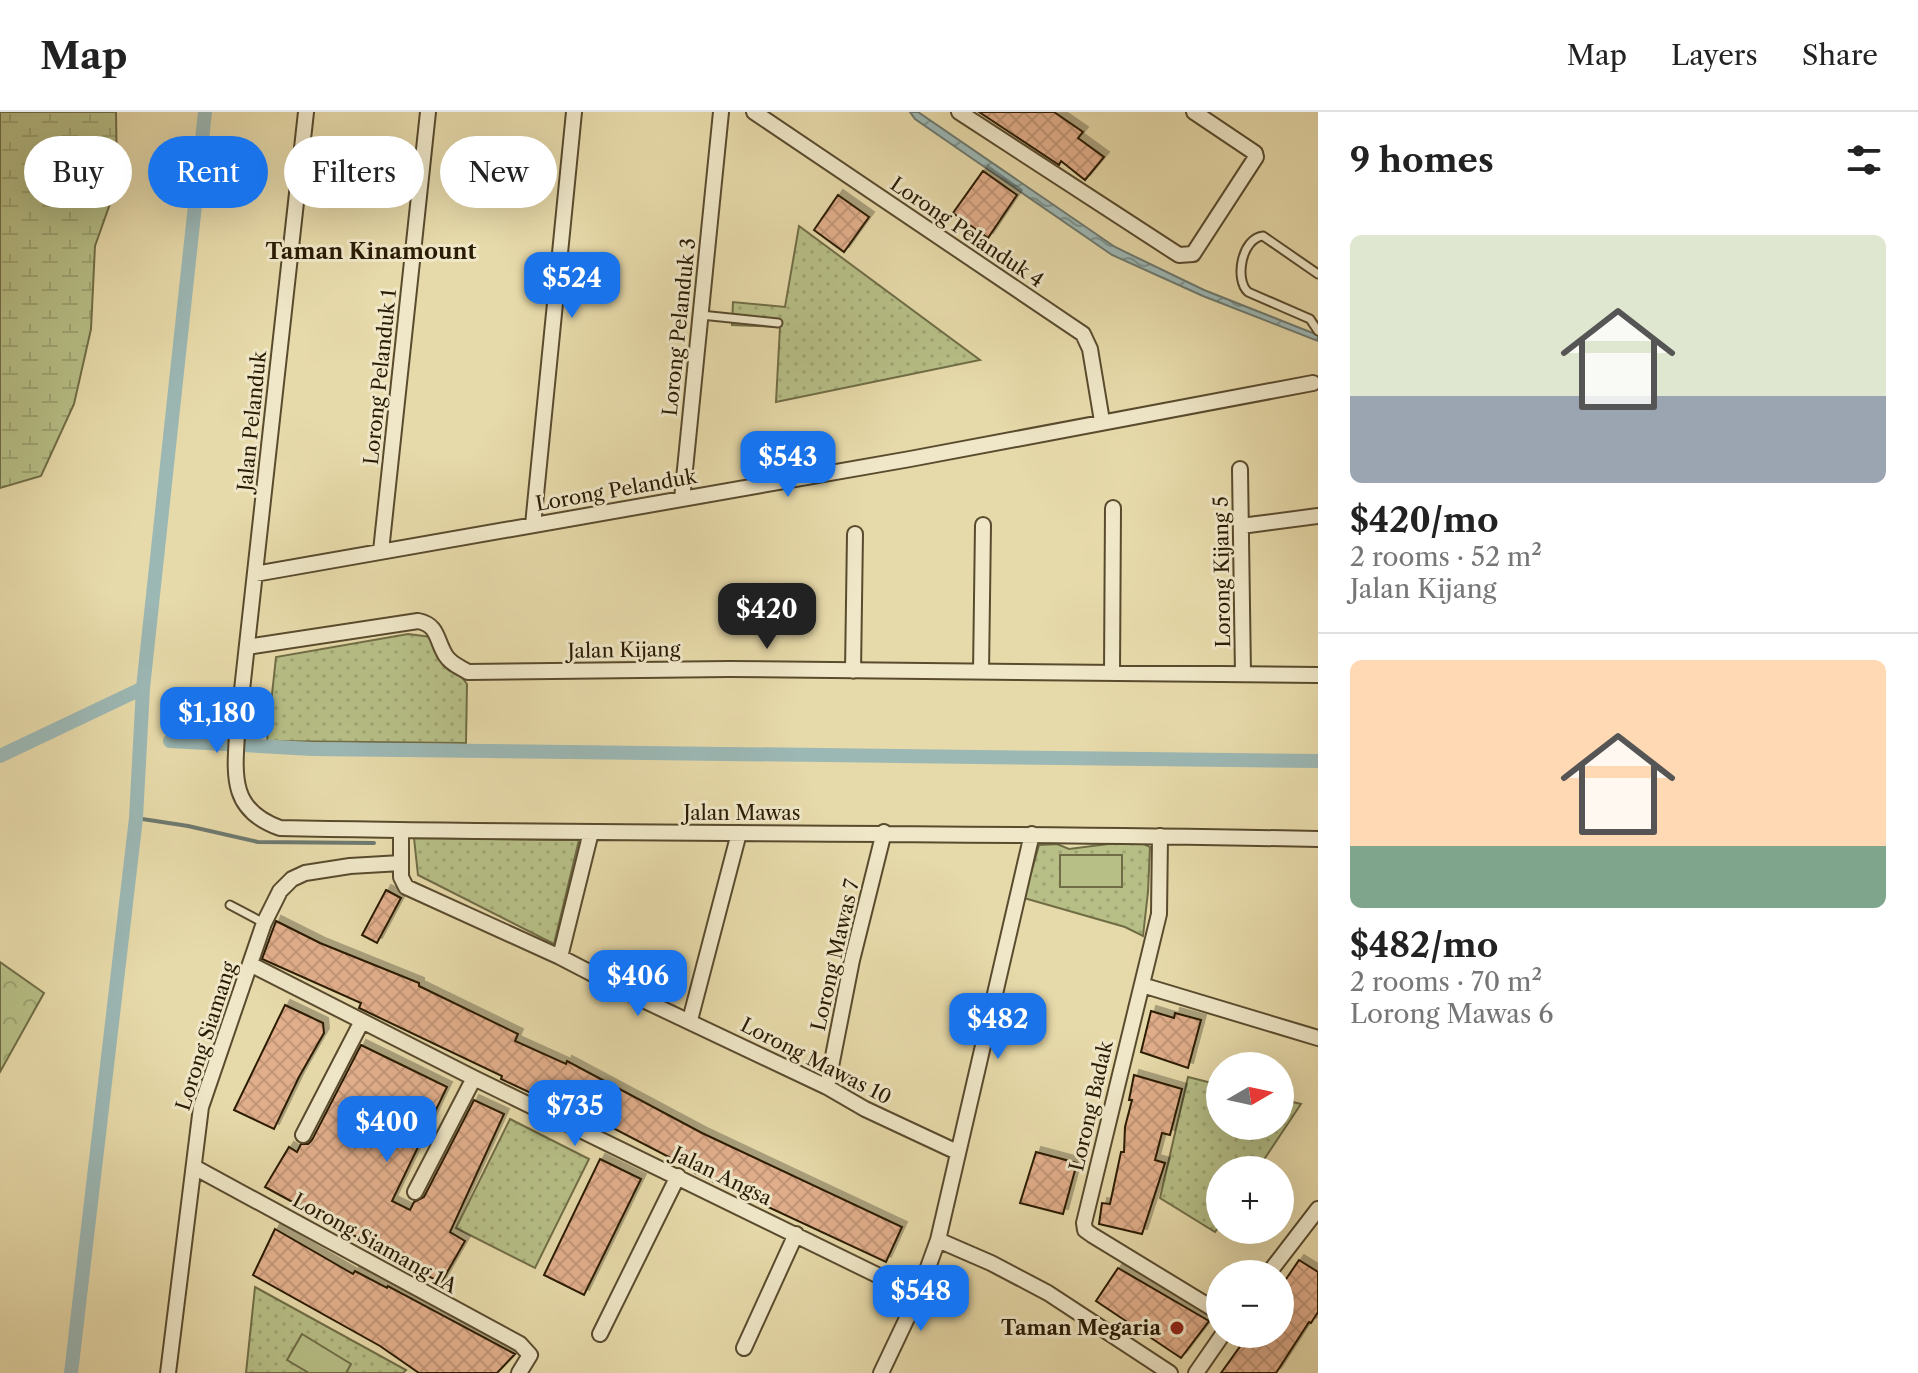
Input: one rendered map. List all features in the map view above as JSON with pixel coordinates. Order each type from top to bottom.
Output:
[{"type":"street","name":"Jalan Pelanduk","points":[[237,735],[306,112]]},
{"type":"street","name":"Lorong Pelanduk 1","points":[[381,551],[428,112]]},
{"type":"street","points":[[533,525],[574,112]]},
{"type":"street","name":"Lorong Pelanduk 3","points":[[682,499],[721,112]]},
{"type":"street","name":"Lorong Pelanduk 4","points":[[754,112],[1083,334],[1088,341],[1102,421]]},
{"type":"street","points":[[959,112],[1179,255],[1193,254],[1256,157],[1255,153],[1194,112]]},
{"type":"street","name":"Lorong Pelanduk","points":[[255,574],[1316,382]]},
{"type":"street","name":"Lorong Kijang 5","points":[[1240,469],[1243,674]]},
{"type":"street","points":[[1112,673],[1113,508]]},
{"type":"street","points":[[1241,526],[1318,516]]},
{"type":"street","points":[[981,672],[983,525]]},
{"type":"street","points":[[853,671],[855,534]]},
{"type":"street","name":"Jalan Kijang","points":[[247,647],[418,621],[431,625],[439,635],[444,653],[452,663],[468,672],[1318,675]]},
{"type":"street","name":"Jalan Mawas","points":[[237,735],[235,776],[238,789],[250,811],[280,828],[884,832],[1318,839]]},
{"type":"street","points":[[401,830],[401,863]]},
{"type":"street","points":[[560,957],[591,832]]},
{"type":"street","name":"Lorong Mawas 7","points":[[827,1087],[852,960],[884,832]]},
{"type":"street","points":[[690,1020],[739,833]]},
{"type":"street","points":[[881,1373],[918,1295],[938,1240],[1032,834]]},
{"type":"street","name":"Lorong Badak","points":[[1160,836],[1159,914],[1086,1211],[1085,1230],[1206,1304]]},
{"type":"street","name":"Lorong Siamang","points":[[168,1373],[201,1107],[264,923],[280,891],[292,879],[305,873],[401,863]]},
{"type":"street","name":"Lorong Mawas 10","points":[[401,863],[401,877],[406,887],[560,957],[957,1152]]},
{"type":"street","name":"Jalan Angsa","points":[[250,964],[474,1078],[918,1295]]},
{"type":"street","points":[[1142,985],[1318,1038]]},
{"type":"street","points":[[303,1135],[362,1021]]},
{"type":"street","points":[[415,1192],[474,1078]]},
{"type":"street","name":"Lorong Siamang 1A","points":[[194,1167],[520,1344],[530,1355],[519,1373]]},
{"type":"street","points":[[600,1334],[678,1176]]},
{"type":"street","points":[[1279,1260],[1318,1209]]},
{"type":"street","points":[[744,1348],[796,1234]]},
{"type":"street","points":[[938,1240],[1048,1293],[1170,1373]]},
{"type":"street","points":[[1196,1373],[1213,1348]]},
{"type":"lane","points":[[1318,274],[1263,236],[1249,242],[1240,276],[1242,286],[1248,292],[1310,319],[1318,331]]},
{"type":"lane","points":[[701,315],[778,323]]},
{"type":"lane","points":[[230,905],[264,923]]},
{"type":"green space","points":[[0,112],[116,112],[116,136],[24,136],[24,208],[108,208],[95,246],[91,329],[74,404],[41,476],[0,488]]},
{"type":"green space","points":[[799,226],[980,360],[776,402],[780,327],[732,325],[733,302],[785,307]]},
{"type":"green space","points":[[408,634],[439,638],[451,663],[467,684],[466,743],[267,741],[276,657]]},
{"type":"green space","points":[[414,838],[579,840],[554,944],[418,875]]},
{"type":"green space","points":[[1124,842],[1142,843],[1150,847],[1143,936],[1125,927],[1024,898],[1039,845],[1057,844],[1069,849]]},
{"type":"green space","points":[[1060,855],[1122,855],[1122,887],[1060,887]]},
{"type":"green space","points":[[0,962],[44,993],[0,1072]]},
{"type":"green space","points":[[1188,1077],[1206,1082],[1206,1140],[1277,1140],[1266,1156],[1206,1156],[1206,1226],[1160,1198]]},
{"type":"green space","points":[[1294,1102],[1301,1104],[1294,1114]]},
{"type":"green space","points":[[510,1119],[589,1159],[535,1268],[456,1228]]},
{"type":"green space","points":[[255,1287],[406,1370],[403,1373],[246,1373]]},
{"type":"green space","points":[[302,1334],[351,1364],[346,1373],[309,1373],[287,1360]]},
{"type":"water","points":[[910,112],[918,112],[1115,247],[1204,290],[1318,335],[1318,341],[1203,296],[1112,255],[915,119]]},
{"type":"building","points":[[979,112],[1054,112],[1083,132],[1078,138],[1104,157],[1085,180],[1061,161],[1059,165]]},
{"type":"building","points":[[983,171],[1017,195],[988,238],[953,213]]},
{"type":"building","points":[[838,195],[869,217],[844,252],[814,230]]},
{"type":"building","points":[[386,890],[401,898],[377,943],[362,935]]},
{"type":"building","points":[[276,921],[320,943],[419,983],[419,986],[518,1034],[515,1041],[566,1064],[567,1061],[702,1133],[902,1227],[886,1262],[695,1173],[590,1116],[588,1120],[501,1079],[502,1076],[359,1008],[361,1003],[262,959]]},
{"type":"building","points":[[285,1005],[323,1023],[324,1033],[274,1129],[234,1110]]},
{"type":"building","points":[[1151,1011],[1174,1018],[1175,1013],[1201,1020],[1188,1068],[1141,1052]]},
{"type":"building","points":[[361,1045],[447,1087],[392,1201],[410,1210],[414,1202],[424,1197],[474,1100],[504,1114],[450,1232],[465,1241],[441,1283],[265,1187],[289,1147],[297,1152],[301,1144],[312,1140]]},
{"type":"building","points":[[1134,1075],[1182,1089],[1170,1135],[1162,1133],[1155,1160],[1165,1163],[1142,1234],[1099,1224],[1102,1203],[1110,1204],[1121,1152],[1124,1152]]},
{"type":"building","points":[[1036,1152],[1077,1163],[1063,1214],[1020,1203]]},
{"type":"building","points":[[600,1159],[641,1179],[584,1295],[544,1275]]},
{"type":"building","points":[[275,1229],[353,1274],[355,1271],[388,1286],[515,1354],[497,1373],[419,1373],[380,1346],[253,1275]]},
{"type":"building","points":[[1299,1260],[1318,1272],[1318,1312],[1294,1345],[1294,1267]]},
{"type":"building","points":[[1118,1268],[1206,1319],[1206,1325],[1181,1358],[1096,1301]]},
{"type":"building","points":[[1239,1348],[1292,1348],[1276,1373],[1221,1373]]},
{"type":"waterway","points":[[71,1373],[136,818],[143,688],[205,112]]},
{"type":"waterway","points":[[0,756],[143,688]]},
{"type":"waterway","points":[[170,741],[312,749],[1318,761]]},
{"type":"waterway","points":[[136,818],[258,842],[374,843]]},
{"type":"place","name":"Taman Megaria","points":[[1177,1328]]},
{"type":"district","name":"Taman Kinamount","points":[[371,251]]}]
